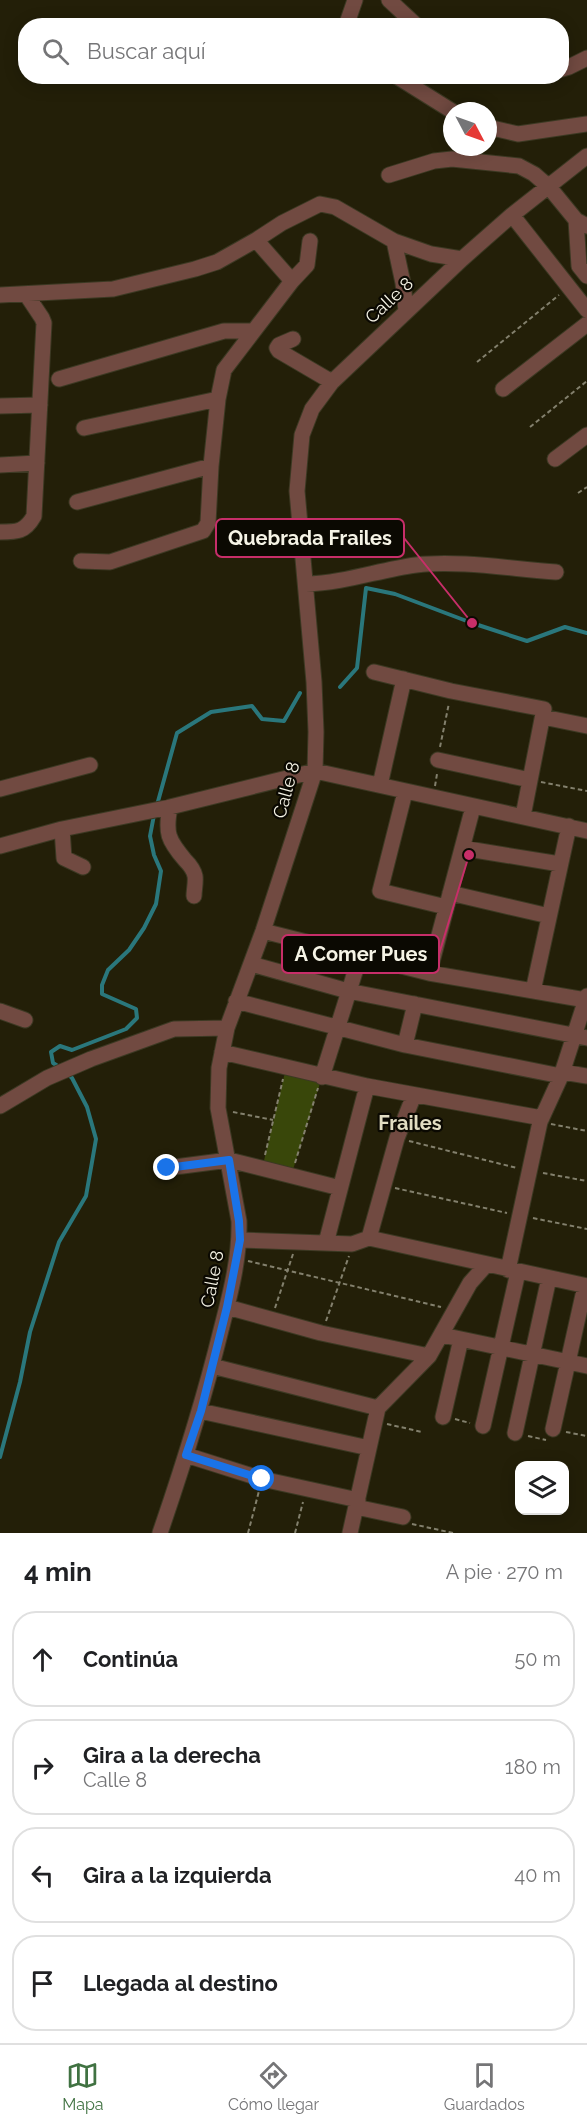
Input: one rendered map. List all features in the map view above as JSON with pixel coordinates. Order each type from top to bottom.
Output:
[{"type":"street","points":[[349,18],[355,0]]},
{"type":"street","points":[[389,0],[408,18]]},
{"type":"street","points":[[569,67],[587,58]]},
{"type":"street","points":[[409,84],[443,105]]},
{"type":"street","points":[[497,129],[518,134],[587,124]]},
{"type":"street","name":"Calle 8","points":[[160,1533],[201,1411],[227,1307],[240,1240],[229,1160],[218,1108],[219,1068],[222,1052],[227,1028],[263,932],[315,771],[314,682],[297,491],[302,435],[312,409],[332,382],[462,259],[512,215],[587,156]]},
{"type":"street","points":[[389,175],[434,161],[452,159],[519,166],[534,174],[549,187],[581,223],[579,266],[587,276]]},
{"type":"street","points":[[0,295],[53,294],[123,286],[217,262],[282,223],[320,204],[335,207],[394,241],[431,254],[462,259]]},
{"type":"street","points":[[512,215],[587,310]]},
{"type":"street","points":[[256,240],[292,281]]},
{"type":"street","points":[[81,561],[110,562],[203,531],[208,522],[218,399],[224,370],[292,281],[307,265],[310,241]]},
{"type":"street","points":[[394,241],[403,283],[406,312]]},
{"type":"street","points":[[0,532],[17,532],[29,525],[33,516],[44,323],[26,294]]},
{"type":"street","points":[[503,389],[587,324]]},
{"type":"street","points":[[58,379],[224,331],[253,331]]},
{"type":"street","points":[[293,339],[279,345],[277,348],[279,351],[332,382]]},
{"type":"street","points":[[84,428],[218,399]]},
{"type":"street","points":[[0,406],[40,405]]},
{"type":"street","points":[[555,459],[587,435]]},
{"type":"street","points":[[0,465],[37,463]]},
{"type":"street","points":[[77,502],[211,466]]},
{"type":"street","points":[[306,584],[327,584],[416,565],[451,564],[556,572]]},
{"type":"street","points":[[374,672],[451,691],[544,709],[523,816]]},
{"type":"street","points":[[380,785],[404,680]]},
{"type":"street","points":[[543,717],[587,726]]},
{"type":"street","points":[[438,760],[530,780]]},
{"type":"street","points":[[0,789],[90,765]]},
{"type":"street","points":[[0,846],[62,829],[315,771],[587,831]]},
{"type":"street","points":[[405,792],[380,891],[549,916]]},
{"type":"street","points":[[166,807],[167,834],[195,876],[194,896]]},
{"type":"street","points":[[429,973],[473,807]]},
{"type":"street","points":[[533,991],[569,826]]},
{"type":"street","points":[[62,829],[57,856],[83,867]]},
{"type":"street","points":[[462,848],[560,864]]},
{"type":"street","points":[[263,932],[429,973],[587,998],[581,1037],[541,1120],[520,1216],[513,1271],[483,1425]]},
{"type":"street","points":[[322,1077],[360,956]]},
{"type":"street","points":[[250,964],[348,991],[581,1037]]},
{"type":"street","points":[[236,1001],[405,1045],[562,1074],[587,1076]]},
{"type":"street","points":[[405,1045],[415,1004]]},
{"type":"street","points":[[0,1011],[25,1020]]},
{"type":"street","points":[[0,1106],[47,1078],[91,1059],[174,1029],[227,1028]]},
{"type":"street","points":[[222,1052],[322,1077],[541,1120]]},
{"type":"street","points":[[326,1243],[367,1086]]},
{"type":"street","points":[[369,1238],[397,1138],[414,1095]]},
{"type":"street","points":[[167,1168],[229,1160],[340,1188]]},
{"type":"street","points":[[240,1240],[352,1244],[369,1238],[586,1286],[551,1435]]},
{"type":"street","points":[[350,1533],[377,1415],[429,1356],[471,1283],[486,1265]]},
{"type":"street","points":[[514,1433],[549,1278]]},
{"type":"street","points":[[227,1307],[321,1333],[429,1356]]},
{"type":"street","points":[[442,1335],[587,1366]]},
{"type":"street","points":[[443,1417],[461,1339]]},
{"type":"street","points":[[212,1366],[377,1415]]},
{"type":"street","points":[[201,1411],[369,1448]]},
{"type":"street","points":[[186,1455],[262,1479],[404,1516]]},
{"type":"path","points":[[477,362],[568,287]]},
{"type":"path","points":[[530,427],[587,381]]},
{"type":"path","points":[[578,493],[587,487]]},
{"type":"path","points":[[434,798],[438,760],[451,691]]},
{"type":"path","points":[[530,780],[587,791]]},
{"type":"path","points":[[262,1169],[286,1068]]},
{"type":"path","points":[[291,1176],[322,1077]]},
{"type":"path","points":[[218,1108],[273,1120]]},
{"type":"path","points":[[541,1120],[587,1131]]},
{"type":"path","points":[[397,1138],[530,1171],[587,1181]]},
{"type":"path","points":[[384,1186],[587,1229]]},
{"type":"path","points":[[271,1318],[296,1242]]},
{"type":"path","points":[[321,1333],[352,1244]]},
{"type":"path","points":[[237,1258],[455,1311]]},
{"type":"path","points":[[377,1415],[422,1432]]},
{"type":"path","points":[[514,1433],[587,1436]]},
{"type":"path","points":[[248,1533],[262,1479]]},
{"type":"path","points":[[295,1533],[306,1490]]},
{"type":"path","points":[[404,1516],[402,1521],[453,1533]]},
{"type":"green space","points":[[286,1068],[322,1077],[291,1176],[262,1169]]},
{"type":"waterway","points":[[340,687],[357,668],[366,588],[395,594],[527,641],[565,627],[587,633]]},
{"type":"waterway","points":[[157,805],[177,733],[211,712],[252,706],[262,719],[284,721],[300,693]]},
{"type":"waterway","points":[[61,1068],[53,1063],[51,1052],[60,1046],[72,1050],[126,1029],[137,1018],[136,1009],[102,994],[102,985],[108,970],[129,950],[156,904],[161,871],[154,855],[150,836],[154,815]]},
{"type":"waterway","points":[[0,1457],[20,1382],[30,1332],[59,1242],[86,1196],[92,1162],[96,1139],[87,1107],[67,1073]]},
{"type":"place","name":"Quebrada Frailes","points":[[472,623]]},
{"type":"place","name":"A Comer Pues","points":[[469,855]]},
{"type":"district","name":"Frailes","points":[[410,1123]]},
{"type":"route","points":[[167,1168],[229,1160],[239,1221],[240,1240],[227,1307],[201,1411],[186,1455],[262,1479]]}]
